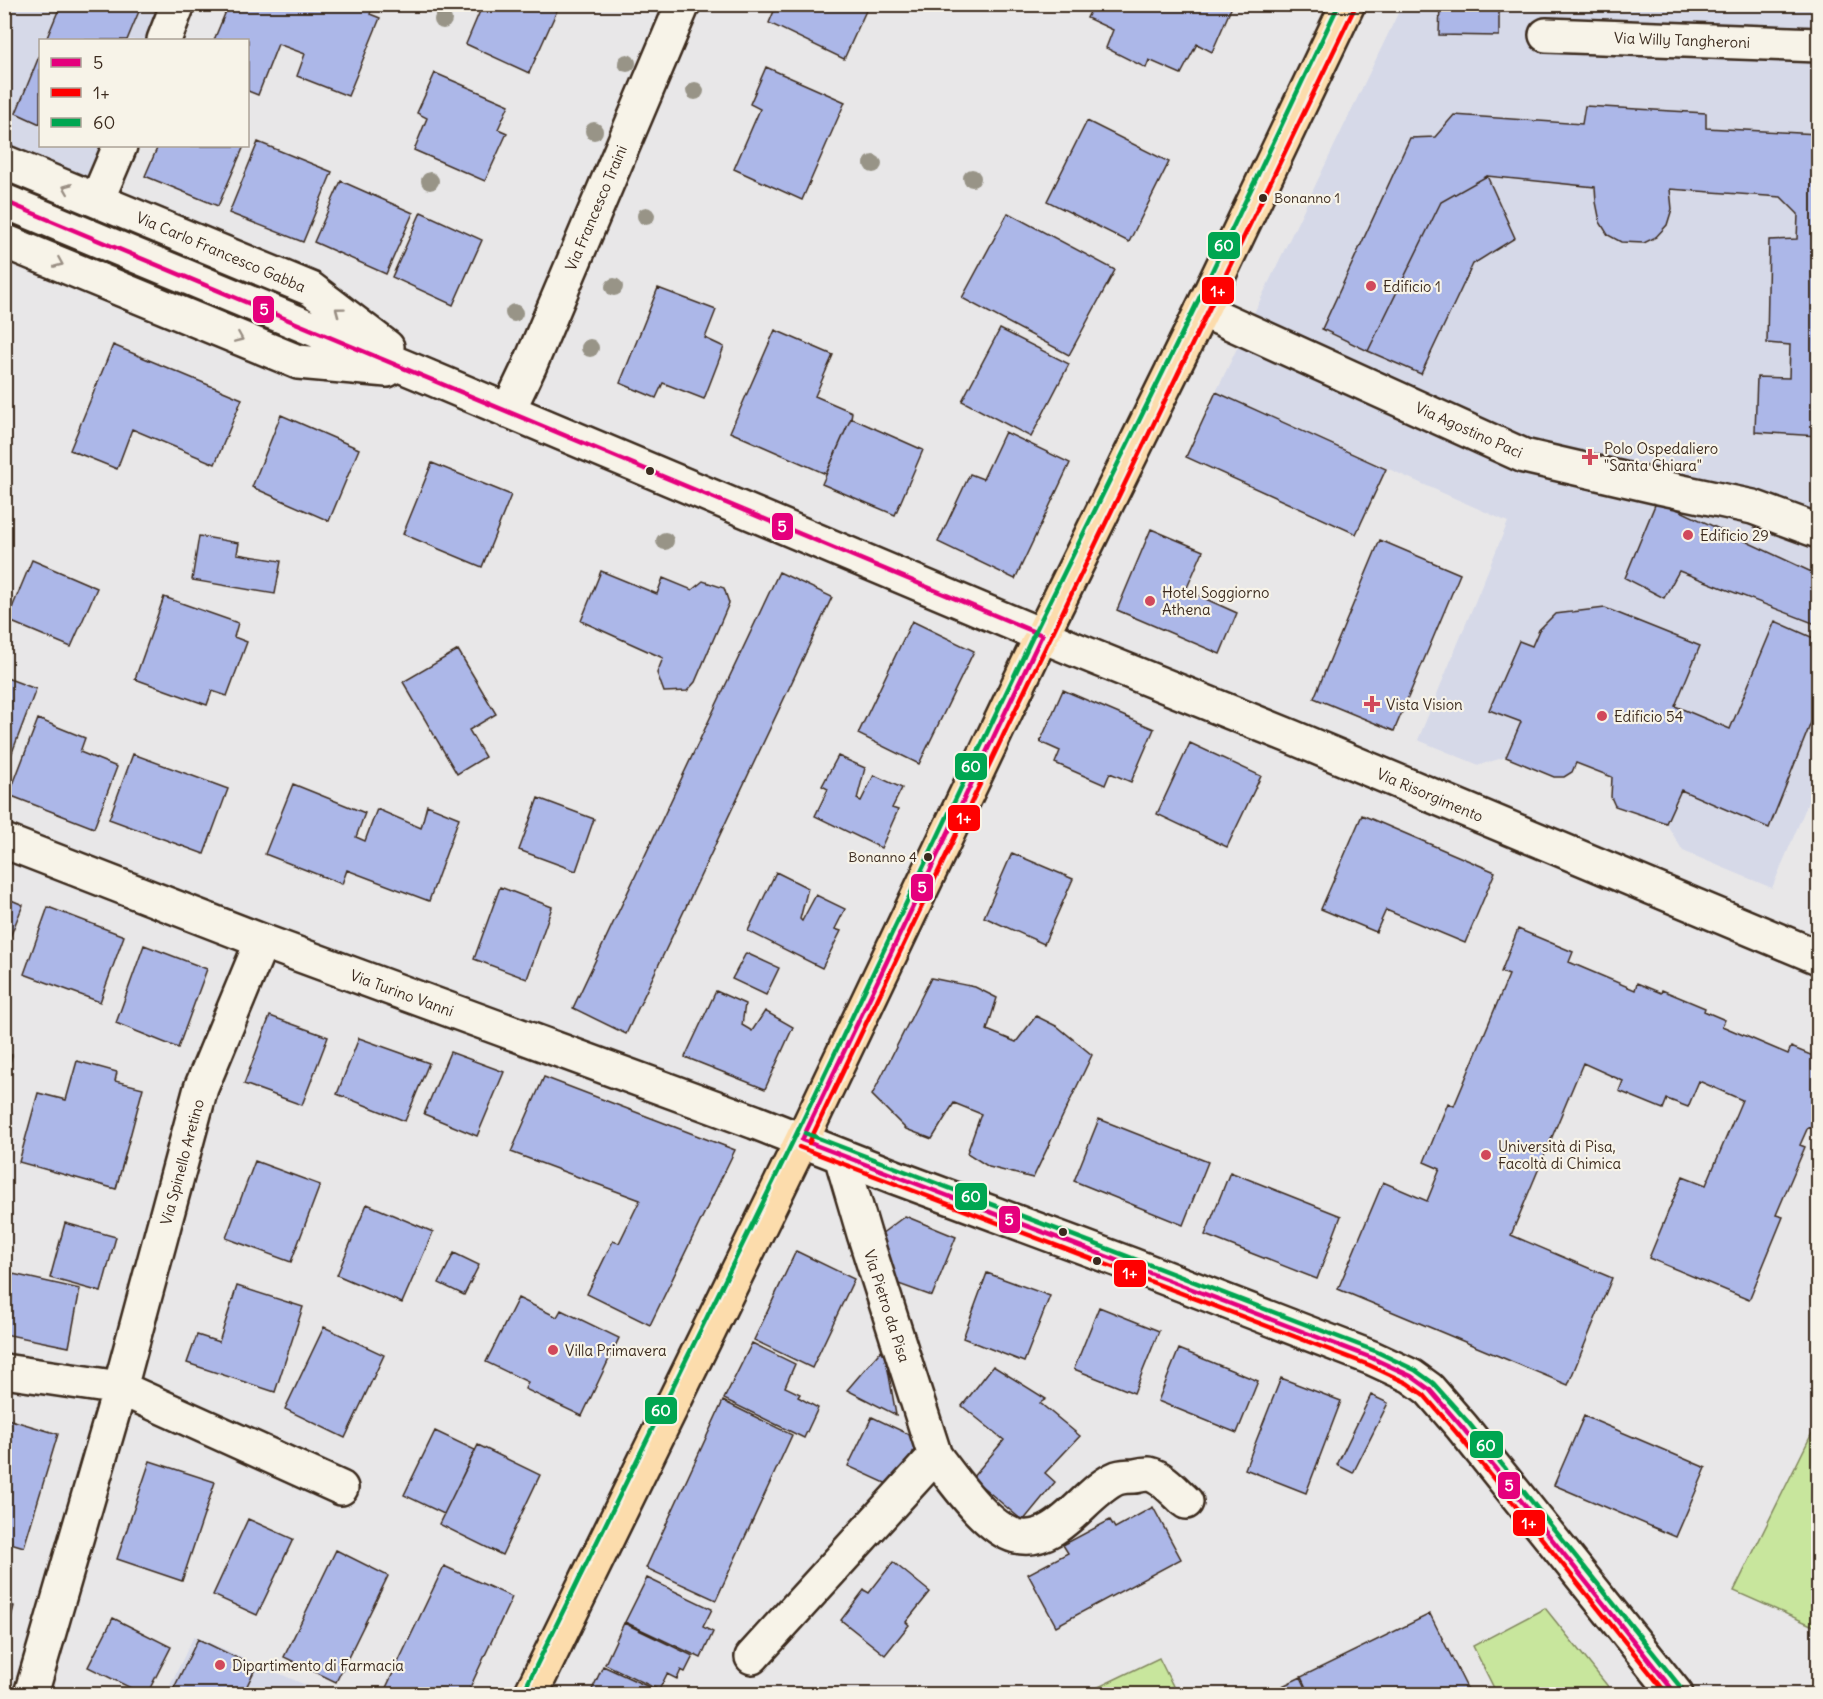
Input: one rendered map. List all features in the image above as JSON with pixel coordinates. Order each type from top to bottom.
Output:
[{"type":"main road","points":[[531,1695],[802,1140],[1042,635],[1202,310],[1348,4]]},
{"type":"street","points":[[164,39],[178,4]]},
{"type":"street","name":"Via Francesco Traini","points":[[508,411],[529,367],[683,4]]},
{"type":"street","name":"Via Willy Tangheroni","points":[[1546,35],[1818,45]]},
{"type":"street","points":[[97,200],[120,147]]},
{"type":"street","name":"Via Carlo Francesco Gabba","points":[[4,162],[311,289],[419,373]]},
{"type":"street","name":"Via Carlo Francesco Gabba","points":[[4,201],[1042,635]]},
{"type":"street","name":"Via Carlo Francesco Gabba","points":[[4,241],[298,362],[419,373]]},
{"type":"street","name":"Via Agostino Paci","points":[[1202,310],[1524,456],[1753,507],[1818,531]]},
{"type":"street","name":"Via Risorgimento","points":[[1042,635],[1818,957]]},
{"type":"street","name":"Via Turino Vanni","points":[[4,841],[262,942],[802,1140],[1143,1269],[1372,1358],[1411,1376],[1429,1389],[1462,1427],[1676,1695]]},
{"type":"street","name":"Via Spinello Aretino","points":[[31,1695],[120,1389],[201,1088],[262,942]]},
{"type":"street","name":"Via Pietro da Pisa","points":[[841,1156],[935,1456],[977,1509],[990,1521],[1016,1536],[1036,1535],[1050,1530],[1076,1512],[1108,1483],[1119,1477],[1150,1474],[1167,1484],[1186,1502]]},
{"type":"street","points":[[4,1371],[120,1389],[341,1488]]},
{"type":"street","points":[[752,1657],[935,1456]]},
{"type":"shaded area","points":[[4,5],[160,5],[146,39],[39,39],[39,147],[103,147],[89,180],[5,147]]},
{"type":"shaded area","name":"Polo Ospedaliero \"Santa Chiara\"","points":[[1402,5],[1818,5],[1818,779],[1772,888],[1683,851],[1666,823],[1615,806],[1611,797],[1612,777],[1576,763],[1572,772],[1565,777],[1554,777],[1506,757],[1479,765],[1418,740],[1508,522],[1216,392]]},
{"type":"shaded area","name":"Dipartimento di Farmacia","points":[[194,1636],[326,1694],[166,1694]]},
{"type":"green space","points":[[1818,1421],[1818,1628],[1734,1591]]},
{"type":"green space","points":[[1545,1608],[1614,1694],[1497,1694],[1473,1646]]},
{"type":"green space","points":[[1159,1658],[1177,1694],[1084,1694]]},
{"type":"building","points":[[61,4],[142,4],[127,39],[46,39]]},
{"type":"building","points":[[229,4],[374,4],[370,14],[380,18],[348,96],[297,76],[305,54],[278,44],[258,95],[249,91],[249,39],[214,39]]},
{"type":"building","points":[[483,4],[560,4],[529,73],[466,44]]},
{"type":"building","points":[[777,4],[869,4],[844,59],[769,23]]},
{"type":"building","points":[[1094,4],[1233,4],[1212,52],[1197,44],[1181,74],[1149,60],[1146,68],[1106,48],[1113,30],[1087,18]]},
{"type":"building","points":[[1465,4],[1499,4],[1499,36],[1439,35],[1440,6],[1465,6]]},
{"type":"building","points":[[39,56],[39,124],[16,113]]},
{"type":"building","points":[[766,67],[845,102],[802,200],[734,169],[760,109],[750,104]]},
{"type":"building","points":[[435,73],[509,105],[498,129],[507,133],[485,181],[414,150],[427,118],[417,113]]},
{"type":"building","name":"Edificio 1","points":[[1585,106],[1706,113],[1706,128],[1818,134],[1818,436],[1755,432],[1757,377],[1789,378],[1790,345],[1767,343],[1769,240],[1797,239],[1798,214],[1781,197],[1670,189],[1672,209],[1667,225],[1656,237],[1644,243],[1621,242],[1608,235],[1600,222],[1595,187],[1487,176],[1441,202],[1368,351],[1322,329],[1410,138],[1435,137],[1454,115],[1582,124]]},
{"type":"building","points":[[1087,121],[1169,162],[1129,242],[1047,201]]},
{"type":"building","points":[[258,142],[332,172],[303,242],[229,213]]},
{"type":"building","points":[[158,147],[244,147],[218,206],[145,176]]},
{"type":"building","points":[[1487,176],[1515,238],[1473,264],[1421,374],[1368,351],[1441,202]]},
{"type":"building","points":[[341,181],[413,213],[386,274],[314,242]]},
{"type":"building","points":[[421,212],[482,240],[453,305],[392,277]]},
{"type":"building","points":[[1008,213],[1115,270],[1069,355],[962,298]]},
{"type":"building","points":[[658,288],[716,310],[705,338],[724,347],[704,399],[663,383],[656,398],[620,383]]},
{"type":"building","points":[[1000,329],[1069,364],[1031,437],[962,401]]},
{"type":"building","points":[[775,330],[833,355],[815,396],[852,412],[826,474],[730,432]]},
{"type":"building","points":[[113,345],[242,399],[215,464],[132,429],[117,469],[70,450]]},
{"type":"building","points":[[1216,392],[1386,469],[1356,534],[1186,457]]},
{"type":"building","points":[[281,415],[359,449],[329,521],[252,487]]},
{"type":"building","points":[[851,418],[923,450],[895,515],[822,484]]},
{"type":"building","points":[[1005,432],[1070,463],[1015,579],[938,542],[970,474],[983,479]]},
{"type":"building","points":[[432,463],[511,495],[482,567],[403,534]]},
{"type":"building","name":"Edificio 29","points":[[1657,500],[1818,575],[1818,625],[1679,571],[1664,598],[1625,578]]},
{"type":"building","points":[[1151,529],[1203,551],[1186,590],[1237,613],[1220,654],[1117,610]]},
{"type":"building","points":[[199,536],[239,543],[237,554],[281,561],[275,594],[192,580]]},
{"type":"building","points":[[1380,540],[1460,574],[1394,731],[1314,698]]},
{"type":"building","points":[[32,560],[97,588],[71,647],[7,620]]},
{"type":"building","points":[[601,571],[657,594],[663,578],[692,590],[703,581],[724,588],[729,603],[695,682],[687,691],[664,692],[657,673],[663,658],[581,621]]},
{"type":"building","points":[[779,572],[832,597],[626,1034],[573,1008]]},
{"type":"building","points":[[164,597],[238,623],[234,637],[247,642],[227,696],[212,691],[207,705],[135,679]]},
{"type":"building","name":"Edificio 54","points":[[1605,608],[1700,646],[1675,706],[1730,729],[1775,621],[1818,640],[1818,705],[1769,828],[1681,790],[1666,823],[1615,806],[1611,797],[1612,777],[1576,763],[1572,772],[1564,777],[1554,777],[1506,757],[1521,722],[1489,710],[1519,641],[1532,646],[1539,630],[1555,614]]},
{"type":"building","points":[[912,621],[974,651],[919,764],[858,734]]},
{"type":"building","points":[[458,650],[496,714],[469,730],[485,757],[457,774],[403,682]]},
{"type":"building","points":[[4,677],[36,689],[4,774]]},
{"type":"building","points":[[1063,690],[1154,729],[1131,782],[1110,773],[1105,785],[1055,763],[1060,751],[1040,742]]},
{"type":"building","points":[[38,719],[85,738],[80,752],[117,767],[94,828],[9,795]]},
{"type":"building","points":[[1190,743],[1261,776],[1227,847],[1157,814]]},
{"type":"building","points":[[133,754],[228,789],[204,854],[109,819]]},
{"type":"building","points":[[838,756],[865,768],[857,799],[861,801],[874,775],[902,788],[892,808],[898,810],[881,848],[815,816],[828,789],[822,786]]},
{"type":"building","points":[[293,784],[365,813],[356,837],[365,841],[377,809],[421,828],[427,805],[459,818],[429,901],[347,870],[342,884],[265,854]]},
{"type":"building","points":[[538,798],[594,819],[576,871],[519,850]]},
{"type":"building","points":[[1362,815],[1495,872],[1465,943],[1386,910],[1376,932],[1321,909]]},
{"type":"building","points":[[1012,853],[1073,879],[1044,944],[984,917]]},
{"type":"building","points":[[776,872],[808,888],[800,919],[802,921],[816,895],[845,909],[835,929],[841,931],[822,968],[748,931]]},
{"type":"building","points":[[500,887],[552,907],[527,979],[474,959]]},
{"type":"building","points":[[4,897],[23,905],[4,952]]},
{"type":"building","points":[[48,907],[124,936],[100,1002],[24,974]]},
{"type":"building","name":"Università di Pisa, Facoltà di Chimica","points":[[1518,929],[1573,952],[1569,962],[1635,990],[1637,983],[1661,993],[1662,990],[1705,1008],[1704,1011],[1725,1020],[1722,1026],[1788,1054],[1791,1047],[1818,1058],[1818,1123],[1815,1130],[1808,1127],[1800,1145],[1805,1147],[1776,1215],[1783,1217],[1749,1300],[1649,1258],[1683,1176],[1706,1185],[1742,1100],[1699,1081],[1688,1107],[1667,1099],[1663,1109],[1619,1091],[1623,1081],[1583,1063],[1511,1235],[1612,1278],[1568,1385],[1338,1289],[1383,1182],[1427,1201],[1440,1169],[1424,1162],[1448,1103],[1454,1106],[1509,975],[1501,972]]},
{"type":"building","points":[[144,945],[207,969],[178,1048],[116,1023]]},
{"type":"building","points":[[746,953],[779,968],[766,995],[732,979]]},
{"type":"building","points":[[931,978],[975,987],[997,998],[987,1030],[1016,1042],[1036,1016],[1058,1027],[1092,1055],[1033,1178],[989,1167],[967,1153],[981,1114],[954,1103],[932,1139],[906,1129],[872,1095]]},
{"type":"building","points":[[716,991],[745,1004],[742,1025],[752,1031],[765,1011],[793,1027],[765,1089],[685,1057]]},
{"type":"building","points":[[270,1016],[328,1037],[302,1105],[244,1084]]},
{"type":"building","points":[[359,1038],[429,1063],[405,1121],[337,1094]]},
{"type":"building","points":[[450,1052],[504,1072],[477,1136],[424,1114]]},
{"type":"building","points":[[4,1053],[12,1055],[4,1088]]},
{"type":"building","points":[[77,1061],[117,1072],[115,1081],[143,1088],[116,1189],[19,1162],[38,1093],[66,1100]]},
{"type":"building","points":[[544,1077],[735,1150],[650,1325],[587,1294],[613,1241],[619,1243],[640,1200],[511,1152]]},
{"type":"building","points":[[1099,1119],[1208,1162],[1183,1225],[1074,1181]]},
{"type":"building","points":[[255,1161],[320,1185],[291,1262],[226,1238]]},
{"type":"building","points":[[1230,1172],[1341,1216],[1317,1279],[1205,1235]]},
{"type":"building","points":[[367,1204],[433,1232],[402,1303],[337,1275]]},
{"type":"building","points":[[905,1216],[956,1237],[932,1296],[893,1282],[877,1237]]},
{"type":"building","points":[[65,1223],[116,1237],[101,1292],[50,1278]]},
{"type":"building","points":[[796,1251],[854,1279],[812,1368],[754,1340]]},
{"type":"building","points":[[454,1253],[479,1265],[464,1295],[439,1283]]},
{"type":"building","points":[[4,1272],[80,1289],[69,1347],[4,1334]]},
{"type":"building","points":[[987,1273],[1050,1296],[1024,1362],[963,1338]]},
{"type":"building","points":[[237,1286],[303,1307],[275,1392],[187,1363],[197,1335],[219,1342]]},
{"type":"building","name":"Villa Primavera","points":[[518,1298],[557,1317],[561,1310],[619,1338],[582,1416],[525,1389],[528,1382],[486,1362]]},
{"type":"building","points":[[1099,1307],[1159,1331],[1134,1393],[1074,1369]]},
{"type":"building","points":[[324,1327],[384,1355],[345,1438],[285,1409]]},
{"type":"building","points":[[752,1343],[795,1364],[785,1387],[800,1394],[798,1397],[818,1408],[804,1438],[724,1399]]},
{"type":"building","points":[[884,1347],[896,1415],[847,1390]]},
{"type":"building","points":[[1179,1349],[1258,1381],[1237,1433],[1158,1401]]},
{"type":"building","points":[[993,1366],[1046,1399],[1040,1403],[1080,1436],[1045,1473],[1055,1482],[1023,1521],[972,1478],[1004,1440],[962,1406]]},
{"type":"building","points":[[1281,1378],[1341,1401],[1306,1493],[1245,1469]]},
{"type":"building","points":[[1371,1395],[1388,1403],[1353,1473],[1337,1465]]},
{"type":"building","points":[[723,1401],[792,1435],[716,1600],[646,1568]]},
{"type":"building","points":[[1584,1416],[1706,1468],[1676,1537],[1554,1485]]},
{"type":"building","points":[[872,1417],[919,1439],[896,1488],[848,1466]]},
{"type":"building","points":[[4,1418],[58,1434],[24,1547],[4,1541]]},
{"type":"building","points":[[435,1431],[475,1450],[444,1514],[404,1495]]},
{"type":"building","points":[[478,1445],[540,1475],[502,1555],[439,1524]]},
{"type":"building","points":[[150,1461],[215,1482],[182,1581],[117,1559]]},
{"type":"building","points":[[1153,1507],[1181,1559],[1056,1626],[1028,1574],[1068,1553],[1063,1545],[1110,1520],[1115,1528]]},
{"type":"building","points":[[248,1519],[293,1539],[257,1615],[213,1595]]},
{"type":"building","points":[[336,1550],[388,1576],[336,1682],[284,1657]]},
{"type":"building","points":[[893,1562],[930,1592],[906,1622],[909,1625],[885,1655],[841,1620],[864,1590],[869,1593]]},
{"type":"building","points":[[444,1566],[512,1597],[467,1694],[383,1694]]},
{"type":"building","points":[[647,1578],[712,1609],[703,1627],[713,1632],[701,1658],[625,1622]]},
{"type":"building","points":[[4,1604],[14,1606],[4,1644]]},
{"type":"building","points":[[1430,1614],[1470,1694],[1309,1694],[1301,1677]]},
{"type":"building","points":[[113,1618],[171,1647],[147,1694],[88,1667]]},
{"type":"building","points":[[624,1623],[693,1656],[685,1672],[681,1670],[677,1679],[667,1674],[659,1690],[605,1664]]},
{"type":"building","name":"Dipartimento di Farmacia","points":[[198,1639],[256,1667],[243,1694],[171,1694]]},
{"type":"building","points":[[603,1666],[651,1688],[649,1694],[590,1694]]},
{"type":"building","points":[[1301,1677],[1309,1694],[1266,1694]]},
{"type":"transit line","name":"60","points":[[524,1691],[795,1137],[1035,632],[1195,307],[1339,4]]},
{"type":"transit line","name":"1+","points":[[809,1143],[1355,7]]},
{"type":"transit line","name":"5","points":[[4,201],[1042,635]]},
{"type":"transit line","name":"5","points":[[802,1140],[1042,635]]},
{"type":"transit line","name":"60","points":[[805,1133],[1375,1351],[1415,1370],[1433,1383],[1468,1422],[1682,1689]]},
{"type":"transit line","name":"5","points":[[802,1140],[1372,1358],[1411,1376],[1429,1389],[1462,1427],[1676,1694]]},
{"type":"transit line","name":"1+","points":[[799,1147],[1369,1365],[1407,1383],[1424,1395],[1456,1432],[1667,1694]]},
{"type":"place","name":"Bonanno 1","points":[[1263,198]]},
{"type":"place","name":"Edificio 1","points":[[1371,286]]},
{"type":"place","name":"Polo Ospedaliero \"Santa Chiara\"","points":[[1590,457]]},
{"type":"place","name":"Edificio 29","points":[[1688,535]]},
{"type":"place","name":"Hotel Soggiorno Athena","points":[[1150,601]]},
{"type":"place","name":"Vista Vision","points":[[1372,704]]},
{"type":"place","name":"Edificio 54","points":[[1602,716]]},
{"type":"place","name":"Bonanno 4","points":[[928,857]]},
{"type":"place","name":"Università di Pisa, Facoltà di Chimica","points":[[1486,1155]]},
{"type":"place","name":"Villa Primavera","points":[[553,1350]]},
{"type":"place","name":"Dipartimento di Farmacia","points":[[220,1665]]}]
